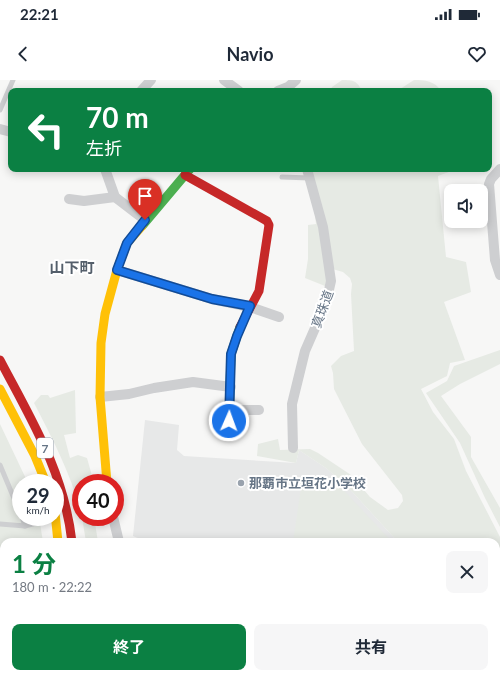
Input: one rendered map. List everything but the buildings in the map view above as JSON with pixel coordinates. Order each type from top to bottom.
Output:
[{"type":"street","points":[[144,88],[151,80]]},
{"type":"street","points":[[224,80],[235,88]]},
{"type":"street","points":[[288,88],[296,80]]},
{"type":"street","points":[[500,169],[491,178],[489,184],[495,260],[500,275]]},
{"type":"street","points":[[106,172],[115,197],[145,220]]},
{"type":"street","points":[[106,474],[100,397],[101,343],[105,314],[117,270],[127,243],[187,172],[266,221],[269,225],[259,291],[250,306],[231,354],[229,421]]},
{"type":"street","name":"真珠道","points":[[293,448],[292,410],[294,396],[305,351],[326,303],[332,281],[323,227],[308,173]]},
{"type":"street","points":[[69,199],[84,200],[115,197]]},
{"type":"street","points":[[117,270],[212,299],[250,306],[279,317]]},
{"type":"street","name":"7","points":[[0,360],[59,478],[69,513],[72,538]]},
{"type":"street","points":[[100,397],[129,394],[154,388],[193,382],[231,387]]},
{"type":"street","name":"7","points":[[0,389],[35,456],[42,474]]},
{"type":"street","points":[[230,410],[259,410]]},
{"type":"street","points":[[57,526],[58,538]]},
{"type":"street","points":[[115,526],[118,538]]},
{"type":"lane","points":[[0,110],[8,92]]},
{"type":"lane","points":[[282,177],[308,173]]},
{"type":"lane","points":[[0,465],[12,494]]},
{"type":"lane","points":[[0,524],[12,525]]},
{"type":"shaded area","points":[[342,80],[349,80],[355,82],[360,88],[332,88]]},
{"type":"shaded area","points":[[414,80],[422,80],[433,83],[439,88],[402,88]]},
{"type":"shaded area","points":[[313,172],[449,172],[438,176],[446,257],[466,262],[471,292],[444,302],[465,360],[450,363],[447,376],[421,389],[433,412],[454,439],[466,471],[500,538],[394,538],[347,486],[326,468],[299,450],[296,463],[257,456],[258,444],[278,439],[280,450],[310,449],[318,453],[351,475],[370,497],[388,510],[398,508],[403,501],[402,495],[362,444],[334,389],[331,366],[341,356],[354,351],[351,294],[352,284],[350,278],[343,272],[329,268],[325,286],[305,278],[308,259],[308,225],[316,224],[311,182]]},
{"type":"shaded area","points":[[500,350],[500,364],[460,384],[441,396],[471,437],[471,457],[500,508],[500,527],[460,443],[426,393],[447,381],[454,366]]},
{"type":"shaded area","points":[[75,390],[76,433],[64,435],[70,458],[78,455],[87,458],[91,474],[72,474],[72,484],[34,403],[41,395],[48,395],[50,398]]},
{"type":"shaded area","name":"那覇市立垣花小学校","points":[[145,420],[179,425],[177,450],[184,456],[296,463],[299,450],[326,468],[347,486],[394,538],[138,538],[133,536]]},
{"type":"shaded area","points":[[0,424],[24,474],[12,474],[12,526],[40,526],[42,538],[0,538]]},
{"type":"shaded area","points":[[302,481],[336,482],[388,538],[294,538]]},
{"type":"shaded area","points":[[83,526],[95,526],[97,538],[85,538]]},
{"type":"traffic: fast","points":[[142,226],[187,172]]},
{"type":"traffic: fast","points":[[229,421],[231,354],[240,327]]},
{"type":"traffic: slow","points":[[106,474],[100,397],[101,343],[105,314],[117,270],[127,243],[142,226]]},
{"type":"traffic: slow","points":[[0,389],[35,456],[42,474]]},
{"type":"traffic: slow","points":[[56,526],[58,538]]},
{"type":"traffic: jam","points":[[185,175],[267,221],[269,225],[259,291],[240,327]]},
{"type":"traffic: jam","points":[[0,360],[35,426],[54,470],[62,493],[71,538]]},
{"type":"place","name":"那覇市立垣花小学校","points":[[241,483]]},
{"type":"district","name":"山下町","points":[[72,267]]},
{"type":"route","points":[[145,220],[122,251],[117,270],[212,299],[250,306],[231,354],[229,421]]}]
